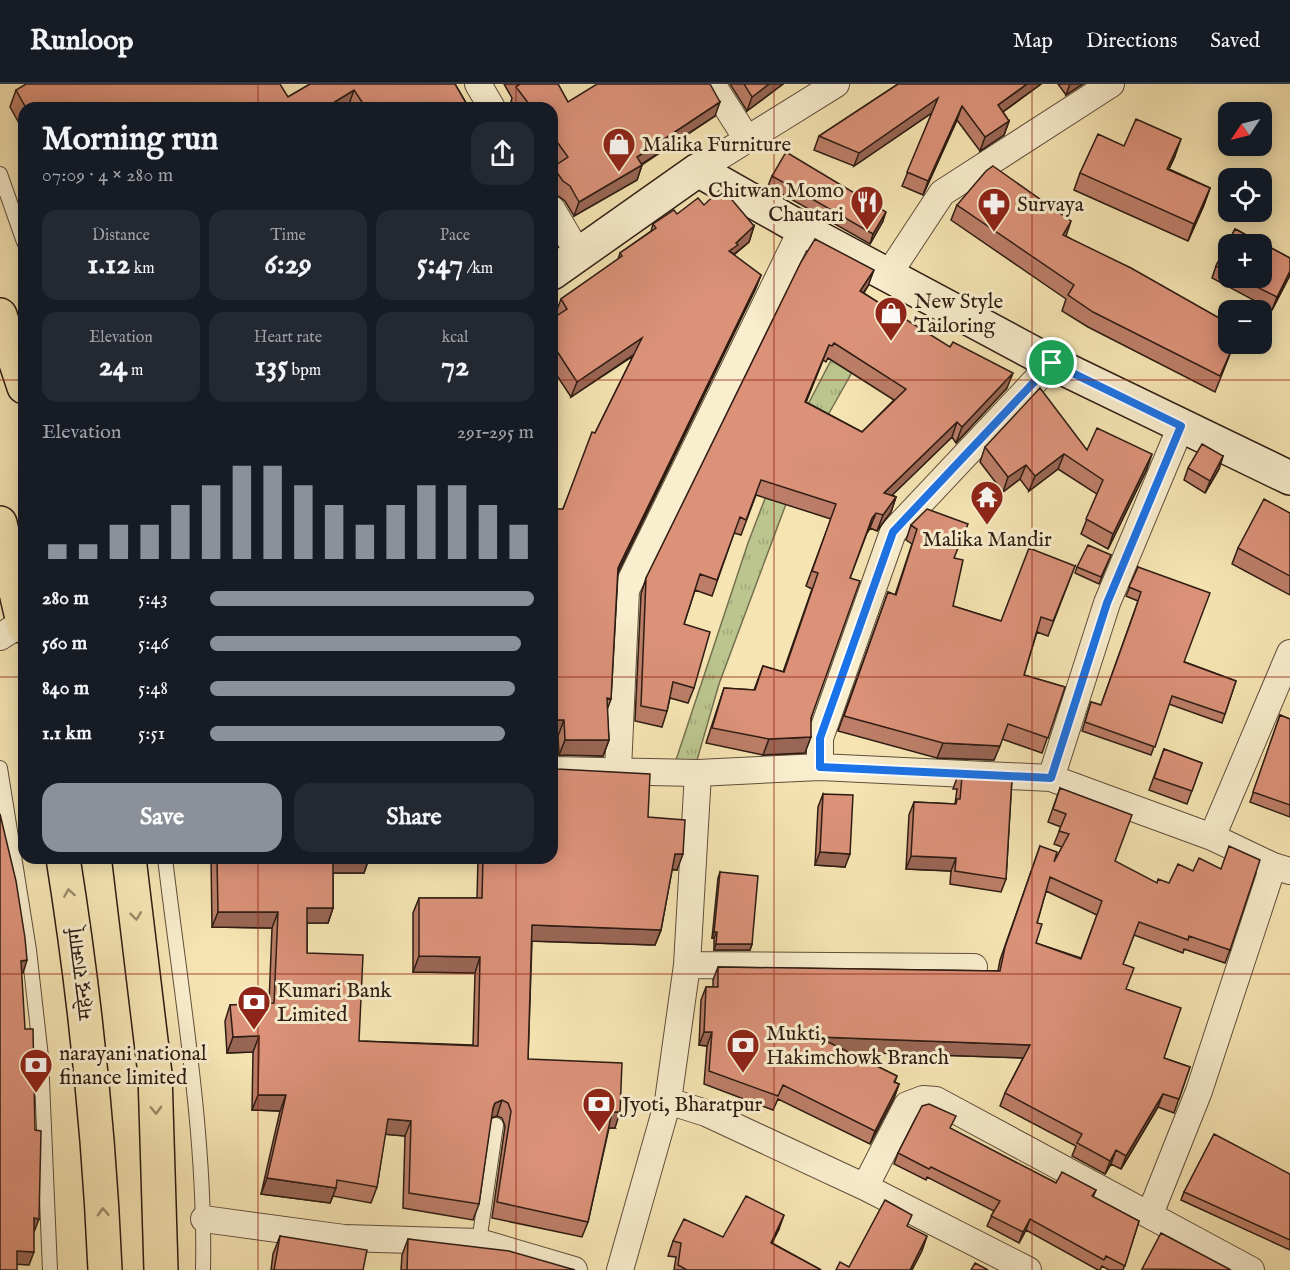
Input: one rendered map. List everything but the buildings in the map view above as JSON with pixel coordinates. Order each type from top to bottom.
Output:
[{"type":"highway","points":[[0,315],[18,369]]},
{"type":"highway","points":[[0,523],[18,627]]},
{"type":"highway","name":"महेन्द्र राज्मार्ग्","points":[[64,864],[75,931],[99,1141],[105,1270]]},
{"type":"highway","points":[[130,864],[155,1074],[161,1270]]},
{"type":"main road","points":[[558,269],[698,170],[802,229],[1052,363],[1290,478]]},
{"type":"street","points":[[478,84],[488,102]]},
{"type":"street","points":[[712,84],[747,139]]},
{"type":"street","points":[[698,170],[836,84]]},
{"type":"street","points":[[888,275],[942,193],[1111,84]]},
{"type":"street","points":[[558,219],[579,255]]},
{"type":"street","points":[[618,770],[626,590],[802,229]]},
{"type":"street","points":[[820,767],[820,738],[893,532],[1052,363]]},
{"type":"street","points":[[1051,778],[1107,603],[1181,426]]},
{"type":"street","points":[[1212,837],[1290,653]]},
{"type":"street","points":[[558,770],[698,773],[820,767],[1051,778],[1212,837],[1281,869],[1199,1091],[1150,1214]]},
{"type":"street","points":[[620,1270],[668,1101],[687,965],[698,773]]},
{"type":"street","points":[[687,965],[974,967]]},
{"type":"street","points":[[865,1187],[907,1105],[922,1099],[936,1100],[1251,1270]]},
{"type":"street","points":[[668,1101],[706,1113],[865,1187],[1028,1270]]},
{"type":"street","points":[[204,1219],[344,1238],[479,1242],[574,1270]]},
{"type":"lane","points":[[0,174],[18,225]]},
{"type":"lane","points":[[0,768],[28,939],[41,1057],[50,1270]]},
{"type":"lane","points":[[166,864],[194,1098],[204,1219],[203,1270]]},
{"type":"lane","points":[[479,1242],[496,1125]]},
{"type":"green space","points":[[862,301],[885,314],[802,461],[719,684],[695,767],[674,766],[748,543],[782,454]]},
{"type":"place","name":"Malika Furniture","points":[[619,173]]},
{"type":"place","name":"Chitwan Momo Chautari","points":[[867,231]]},
{"type":"place","name":"Survaya","points":[[994,233]]},
{"type":"place","name":"New Style Tailoring","points":[[891,342]]},
{"type":"place","name":"Malika Mandir","points":[[987,526]]},
{"type":"place","name":"Kumari Bank Limited","points":[[254,1031]]},
{"type":"place","name":"Mukti, Hakimchowk Branch","points":[[743,1074]]},
{"type":"place","name":"narayani national finance limited","points":[[36,1094]]},
{"type":"place","name":"Jyoti, Bharatpur","points":[[599,1133]]},
{"type":"route","points":[[1052,363],[1181,426],[1107,603],[1051,778],[820,767],[820,738],[893,532],[1052,363]]}]
